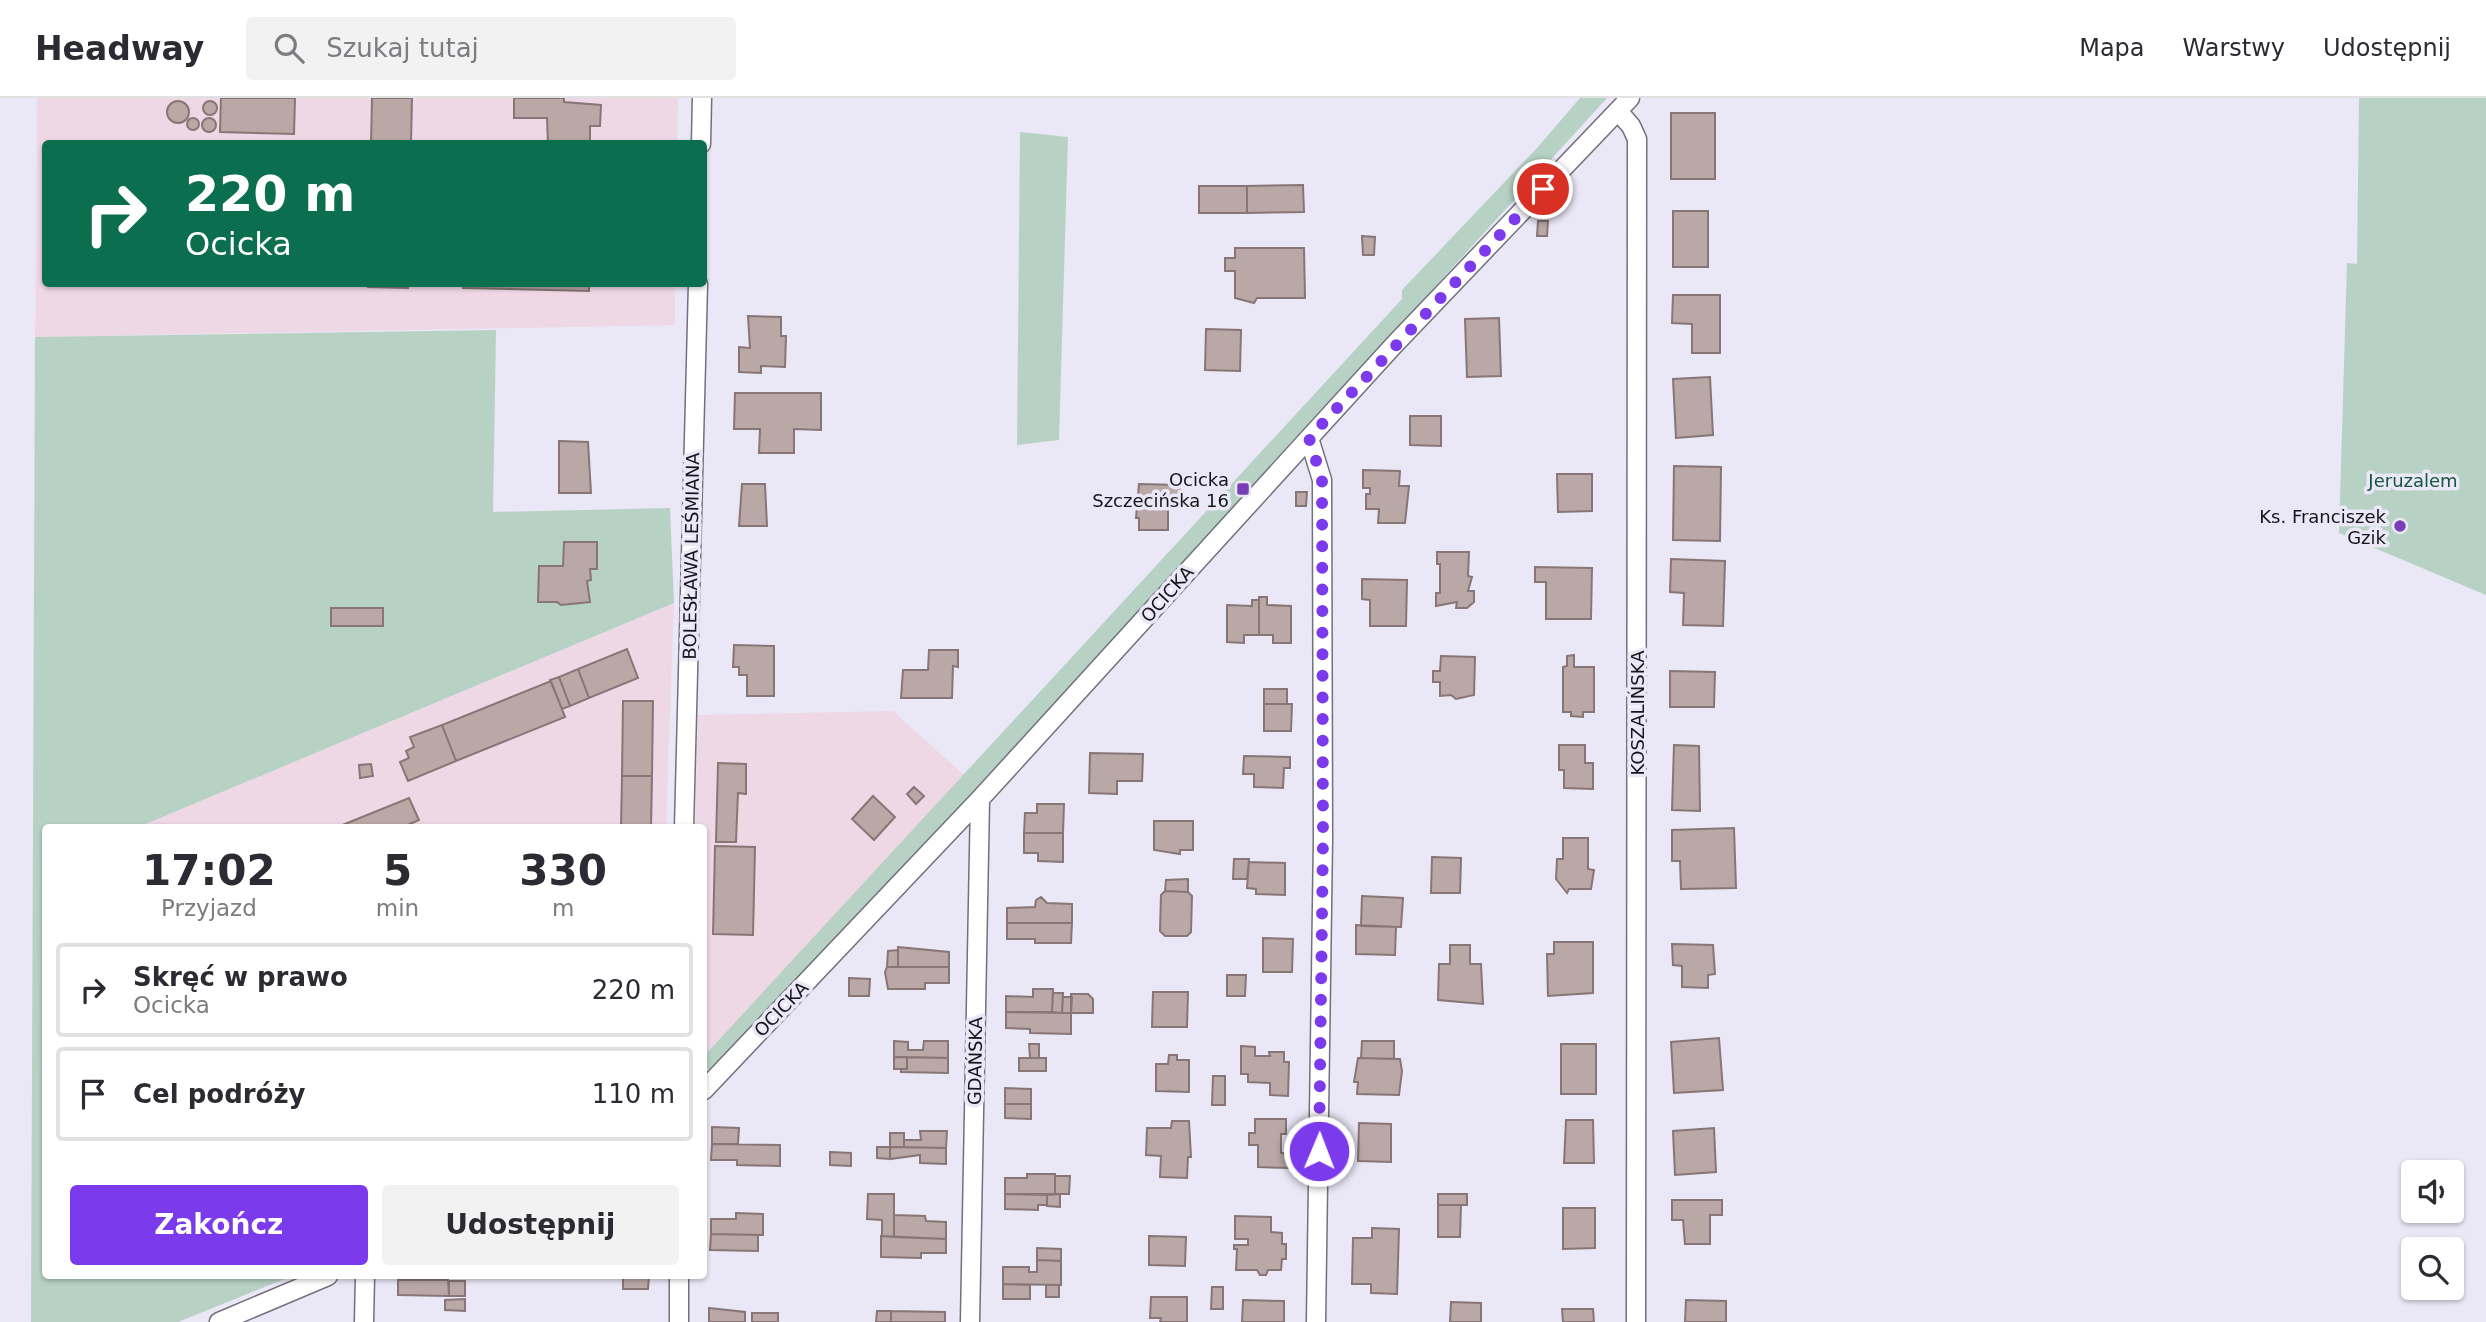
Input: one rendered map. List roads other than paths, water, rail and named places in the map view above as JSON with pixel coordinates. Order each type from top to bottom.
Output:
[{"type":"street","points":[[701,140],[702,98]]},
{"type":"street","name":"OCICKA","points":[[707,1087],[980,799],[1309,438],[1624,104]]},
{"type":"street","name":"KOSZALIŃSKA","points":[[1624,104],[1637,139],[1636,1322]]},
{"type":"street","name":"BOLESŁAWA LEŚMIANA","points":[[684,824],[698,287]]},
{"type":"street","points":[[1309,438],[1322,480],[1323,838],[1316,1322]]},
{"type":"street","name":"GDAŃSKA","points":[[970,1322],[980,799]]},
{"type":"street","points":[[219,1322],[321,1279]]},
{"type":"street","points":[[364,1322],[365,1279]]},
{"type":"street","points":[[679,1279],[679,1322]]},
{"type":"place","name":"Ocicka Szczecińska 16","points":[[1243,489]]},
{"type":"place","name":"Ks. Franciszek Gzik","points":[[2400,526]]},
{"type":"park label","name":"Jeruzalem","points":[[2413,480]]}]
